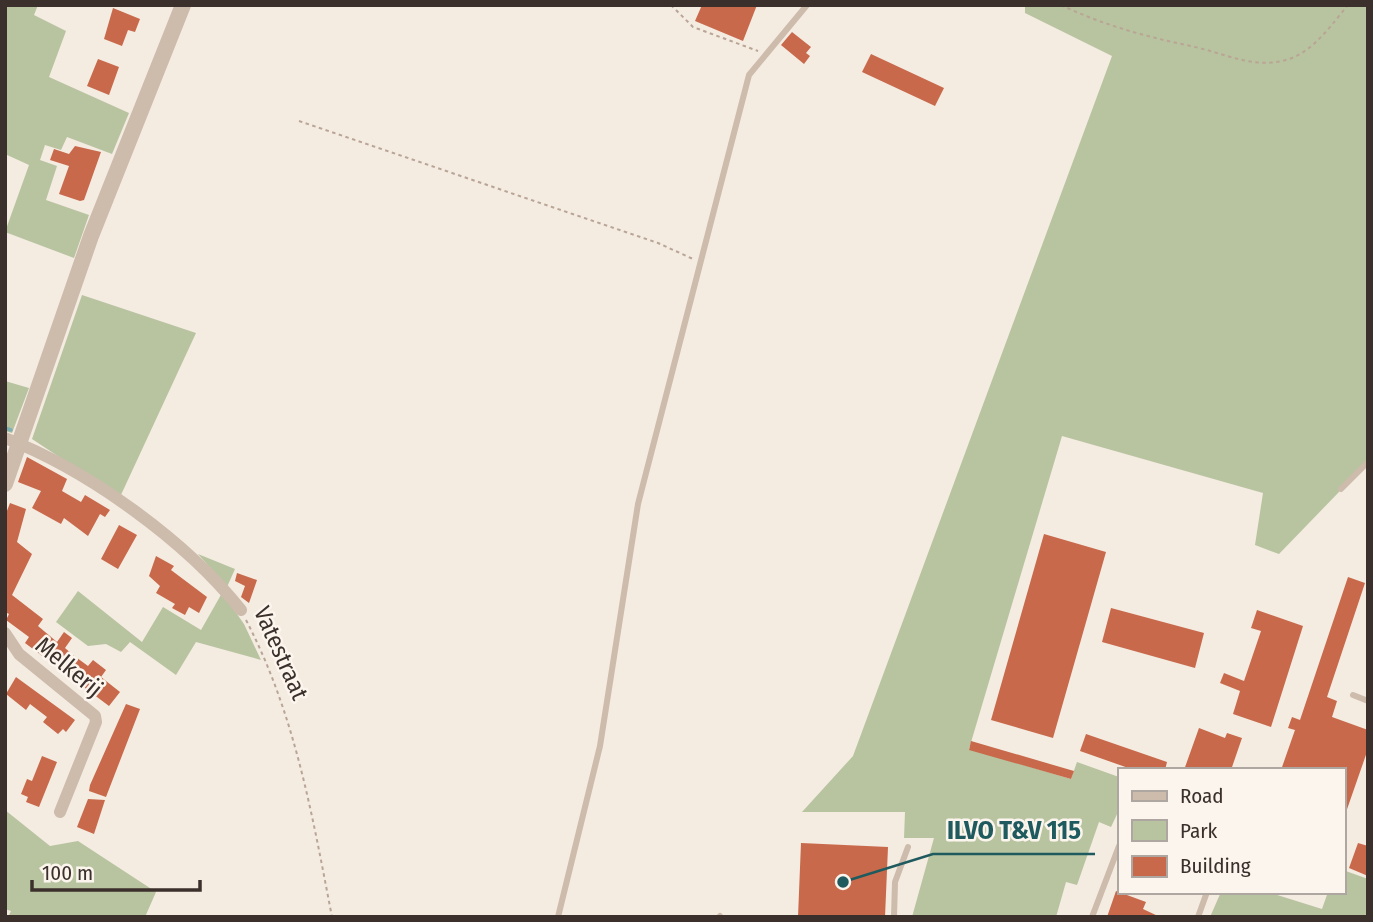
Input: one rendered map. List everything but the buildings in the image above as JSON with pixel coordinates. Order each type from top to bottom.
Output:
[{"type":"street","points":[[5,484],[12,441],[183,5]]},
{"type":"street","name":"Vatestraat","points":[[12,441],[97,488],[174,539],[210,573],[241,610]]},
{"type":"street","name":"Melkerij","points":[[5,633],[19,654],[94,716],[96,722],[60,812]]},
{"type":"lane","points":[[558,917],[600,746],[638,504],[749,75],[807,5]]},
{"type":"lane","points":[[1341,489],[1368,462]]},
{"type":"lane","points":[[1353,695],[1368,701]]},
{"type":"lane","points":[[894,917],[895,882],[908,847]]},
{"type":"lane","points":[[1091,917],[1118,849]]},
{"type":"lane","points":[[1198,917],[1206,894]]},
{"type":"path","points":[[671,5],[693,27],[766,53]]},
{"type":"path","points":[[1061,5],[1110,27],[1152,39],[1198,48],[1230,59],[1272,63],[1292,59],[1314,44],[1348,5]]},
{"type":"path","points":[[299,121],[645,239],[700,262]]},
{"type":"path","name":"Vatestraat","points":[[241,610],[263,654],[293,733],[307,787],[332,917]]},
{"type":"green space","points":[[5,5],[38,5],[34,15],[66,31],[49,77],[129,113],[112,154],[67,137],[61,150],[45,145],[40,160],[57,166],[46,200],[89,215],[74,258],[5,232],[29,165],[5,154]]},
{"type":"green space","points":[[1025,5],[1368,5],[1368,462],[1279,554],[1255,545],[1263,493],[1062,436],[969,749],[1071,779],[1077,762],[1118,777],[1118,812],[1111,827],[1099,822],[1077,885],[1066,882],[1056,917],[912,917],[934,838],[904,838],[905,812],[802,812],[853,756],[1112,56],[1025,13]]},
{"type":"green space","points":[[82,295],[196,333],[120,497],[32,439]]},
{"type":"green space","points":[[5,381],[29,388],[12,433],[5,431]]},
{"type":"green space","points":[[198,554],[235,569],[227,587]]},
{"type":"green space","points":[[78,591],[142,642],[163,607],[201,630],[222,593],[244,624],[261,660],[196,642],[176,675],[130,642],[121,652],[106,644],[88,646],[56,622]]},
{"type":"green space","points":[[5,810],[50,846],[78,841],[156,892],[145,917],[8,917],[11,911],[5,909]]},
{"type":"green space","points":[[1345,871],[1368,879],[1368,917],[1210,917],[1220,894],[1274,894],[1322,909],[1327,894],[1345,894]]},
{"type":"waterway","points":[[5,428],[11,430]]},
{"type":"place","name":"ILVO T&V 115","points":[[843,882]]}]
